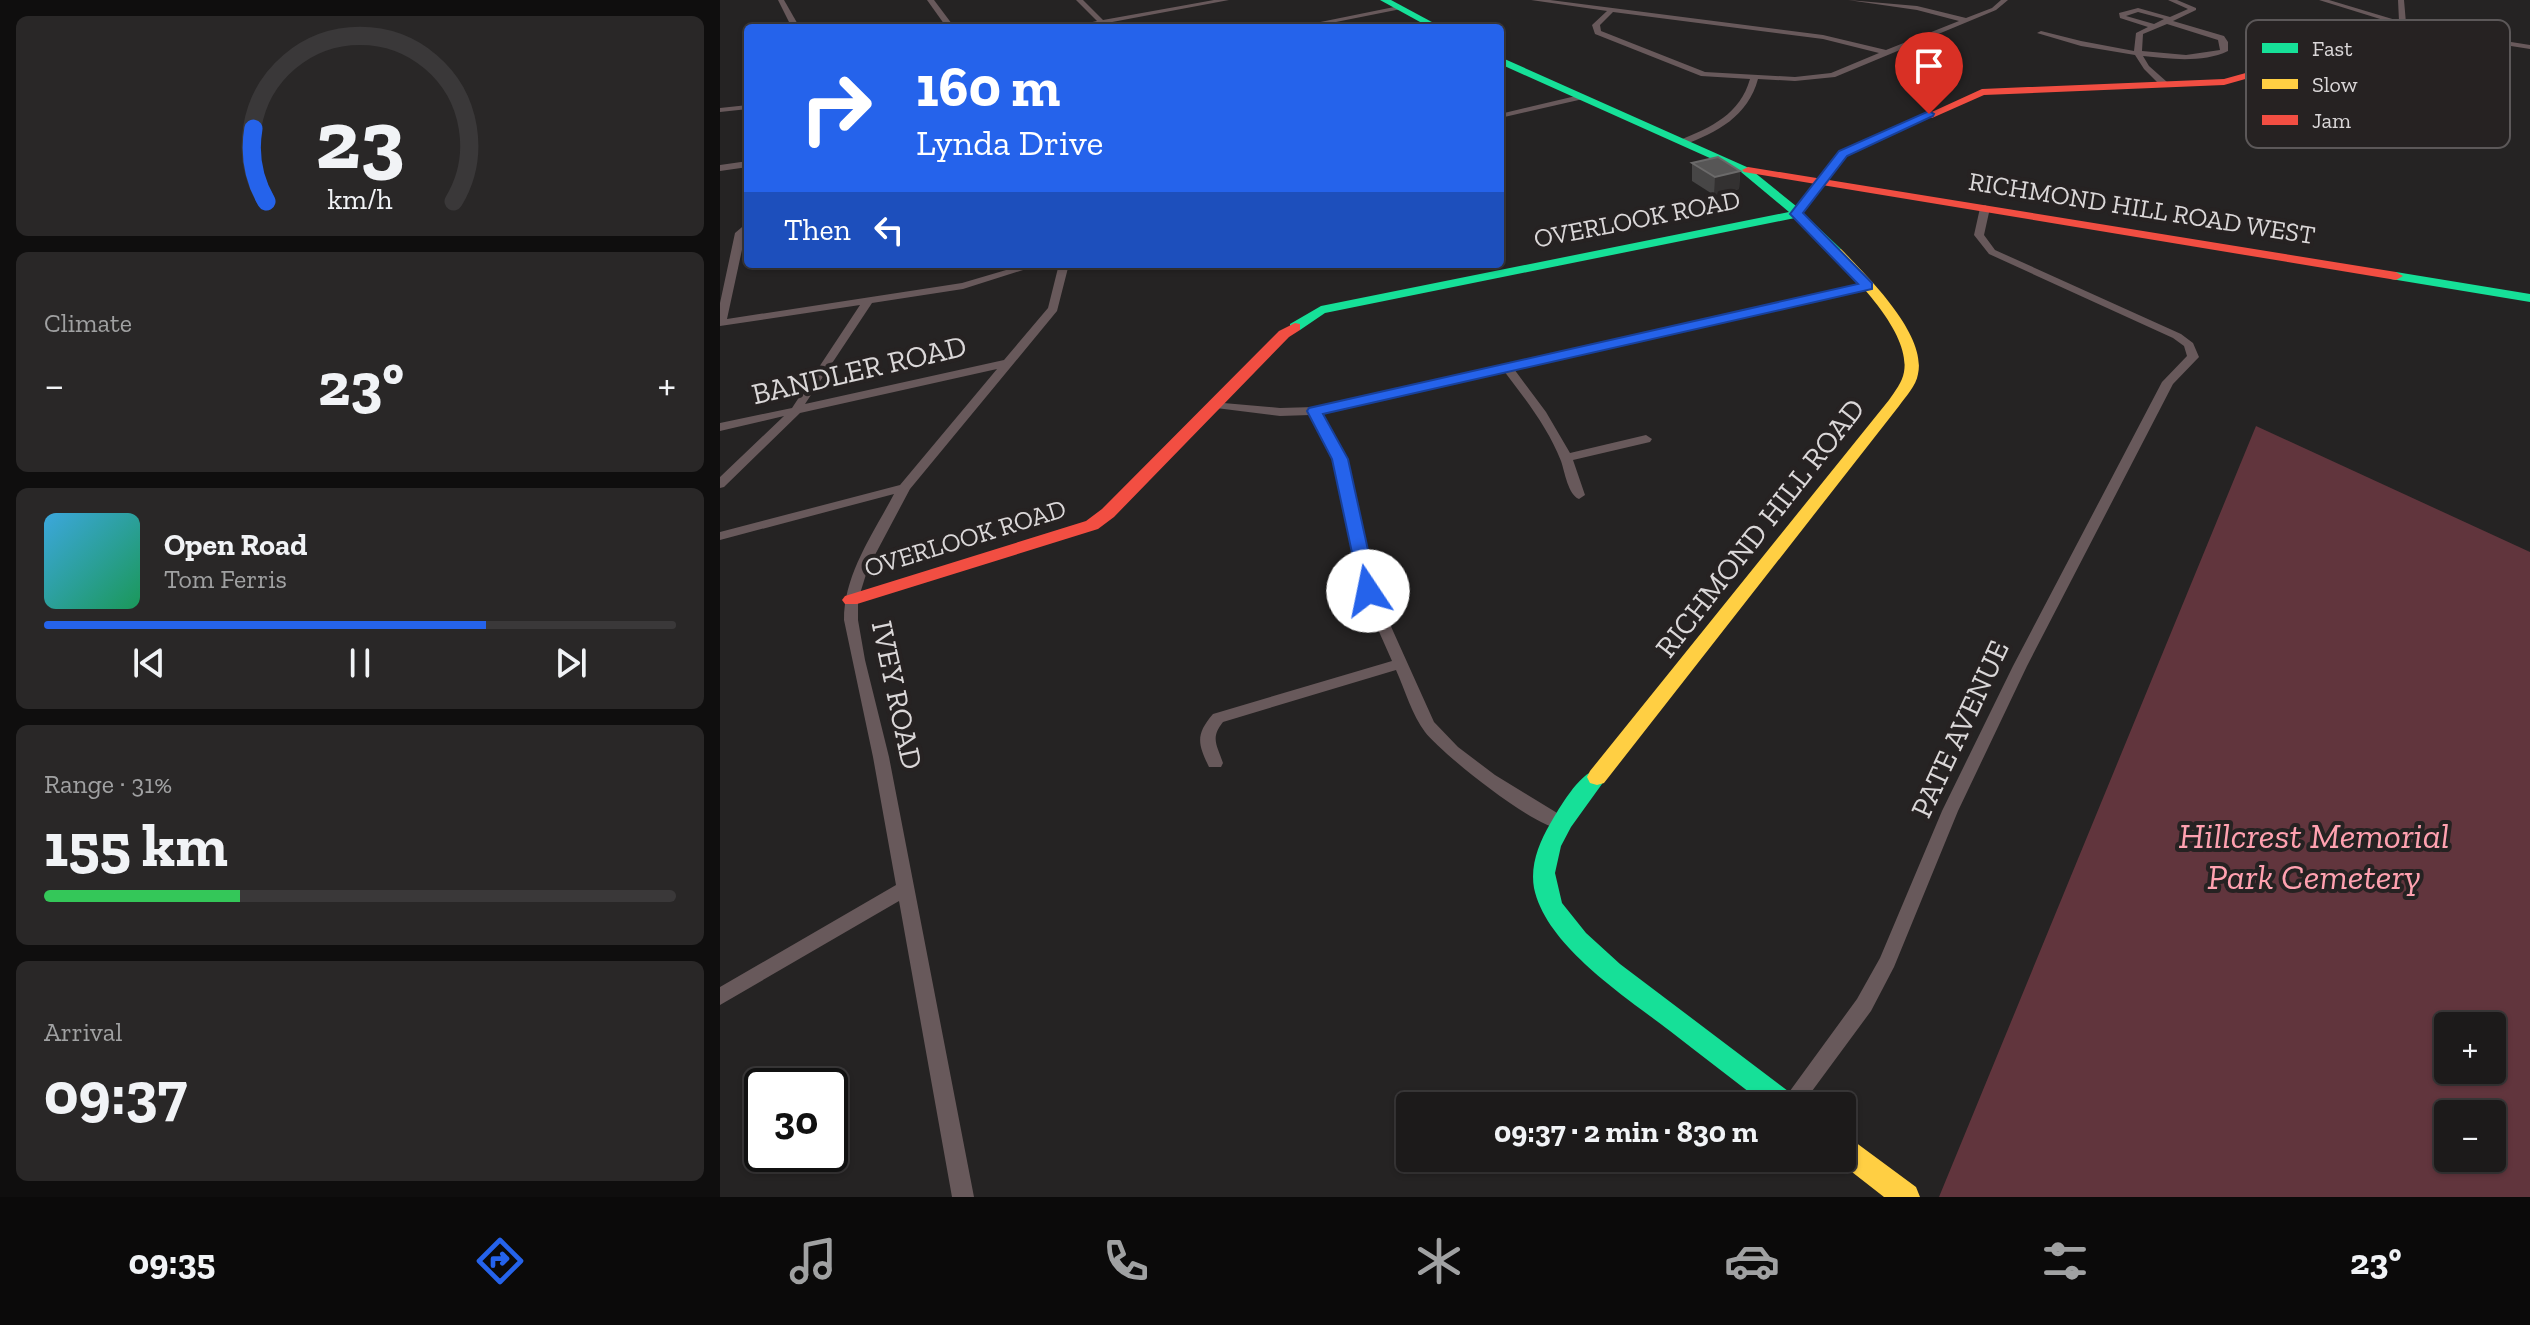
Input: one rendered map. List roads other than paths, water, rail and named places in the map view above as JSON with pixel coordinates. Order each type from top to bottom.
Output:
[{"type":"street","points":[[781,0],[794,24]]},
{"type":"street","points":[[930,0],[948,24]]},
{"type":"street","points":[[1079,0],[1104,24]]},
{"type":"street","points":[[1110,24],[1226,0]]},
{"type":"street","points":[[1534,0],[1823,37],[1887,53]]},
{"type":"street","points":[[1851,0],[1917,8],[1966,20]]},
{"type":"street","points":[[1610,12],[1596,25],[1598,32],[1687,69],[1754,78],[1795,79],[1832,75],[1994,9],[2005,0]]},
{"type":"street","points":[[2164,84],[2146,68],[2136,46],[2140,33],[2194,9],[2171,0]]},
{"type":"street","points":[[2322,0],[2390,20]]},
{"type":"street","points":[[2401,0],[2403,20]]},
{"type":"street","points":[[1311,24],[1391,4],[1430,24]]},
{"type":"street","points":[[2041,33],[2079,45],[2137,52],[2206,56],[2224,51],[2221,38],[2138,10],[2123,13],[2122,17],[2153,26]]},
{"type":"street","points":[[2510,44],[2530,47]]},
{"type":"street","name":"RICHMOND HILL ROAD","points":[[1504,62],[1745,170],[1796,214],[1867,286],[1890,313],[1907,341],[1912,363],[1906,386],[1561,824],[1545,862],[1543,877],[1547,898],[1559,920],[1603,965],[1770,1092]]},
{"type":"street","points":[[1796,214],[1805,207],[1820,181],[1843,154],[1982,92],[2234,81],[2246,77]]},
{"type":"street","points":[[1683,142],[1714,129],[1739,111],[1752,93],[1754,78]]},
{"type":"street","points":[[1504,115],[1580,97]]},
{"type":"street","points":[[720,110],[744,107]]},
{"type":"street","points":[[720,168],[744,165]]},
{"type":"street","name":"RICHMOND HILL ROAD WEST","points":[[1745,170],[2530,298]]},
{"type":"street","name":"PATE AVENUE","points":[[1799,1092],[1864,1005],[1888,961],[1950,811],[2020,666],[2177,370],[2193,357],[2192,349],[2184,340],[1992,252],[1980,240],[1978,231],[1985,208]]},
{"type":"street","name":"OVERLOOK ROAD","points":[[851,600],[1092,525],[1108,513],[1284,334],[1321,310],[1796,214]]},
{"type":"street","points":[[744,229],[740,233],[720,323],[963,286],[1024,268]]},
{"type":"street","name":"IVEY ROAD","points":[[963,1197],[881,757],[858,660],[851,600],[866,558],[904,488],[1053,309],[1063,268]]},
{"type":"street","points":[[1216,404],[1280,412],[1314,411],[1867,286]]},
{"type":"street","points":[[720,484],[794,413],[868,301]]},
{"type":"street","name":"BANDLER ROAD","points":[[720,427],[794,413],[1009,362]]},
{"type":"street","points":[[1506,366],[1556,432],[1568,457],[1579,495]]},
{"type":"street","points":[[1314,411],[1340,459],[1368,591],[1428,725],[1445,746],[1561,824]]},
{"type":"street","points":[[1568,457],[1646,439]]},
{"type":"street","points":[[720,536],[904,488]]},
{"type":"street","points":[[1215,763],[1207,739],[1208,730],[1218,718],[1399,664]]},
{"type":"street","points":[[720,997],[906,888]]},
{"type":"street","points":[[1856,1159],[1906,1197]]},
{"type":"park label","name":"Hillcrest Memorial Park Cemetery","points":[[2314,856]]}]
